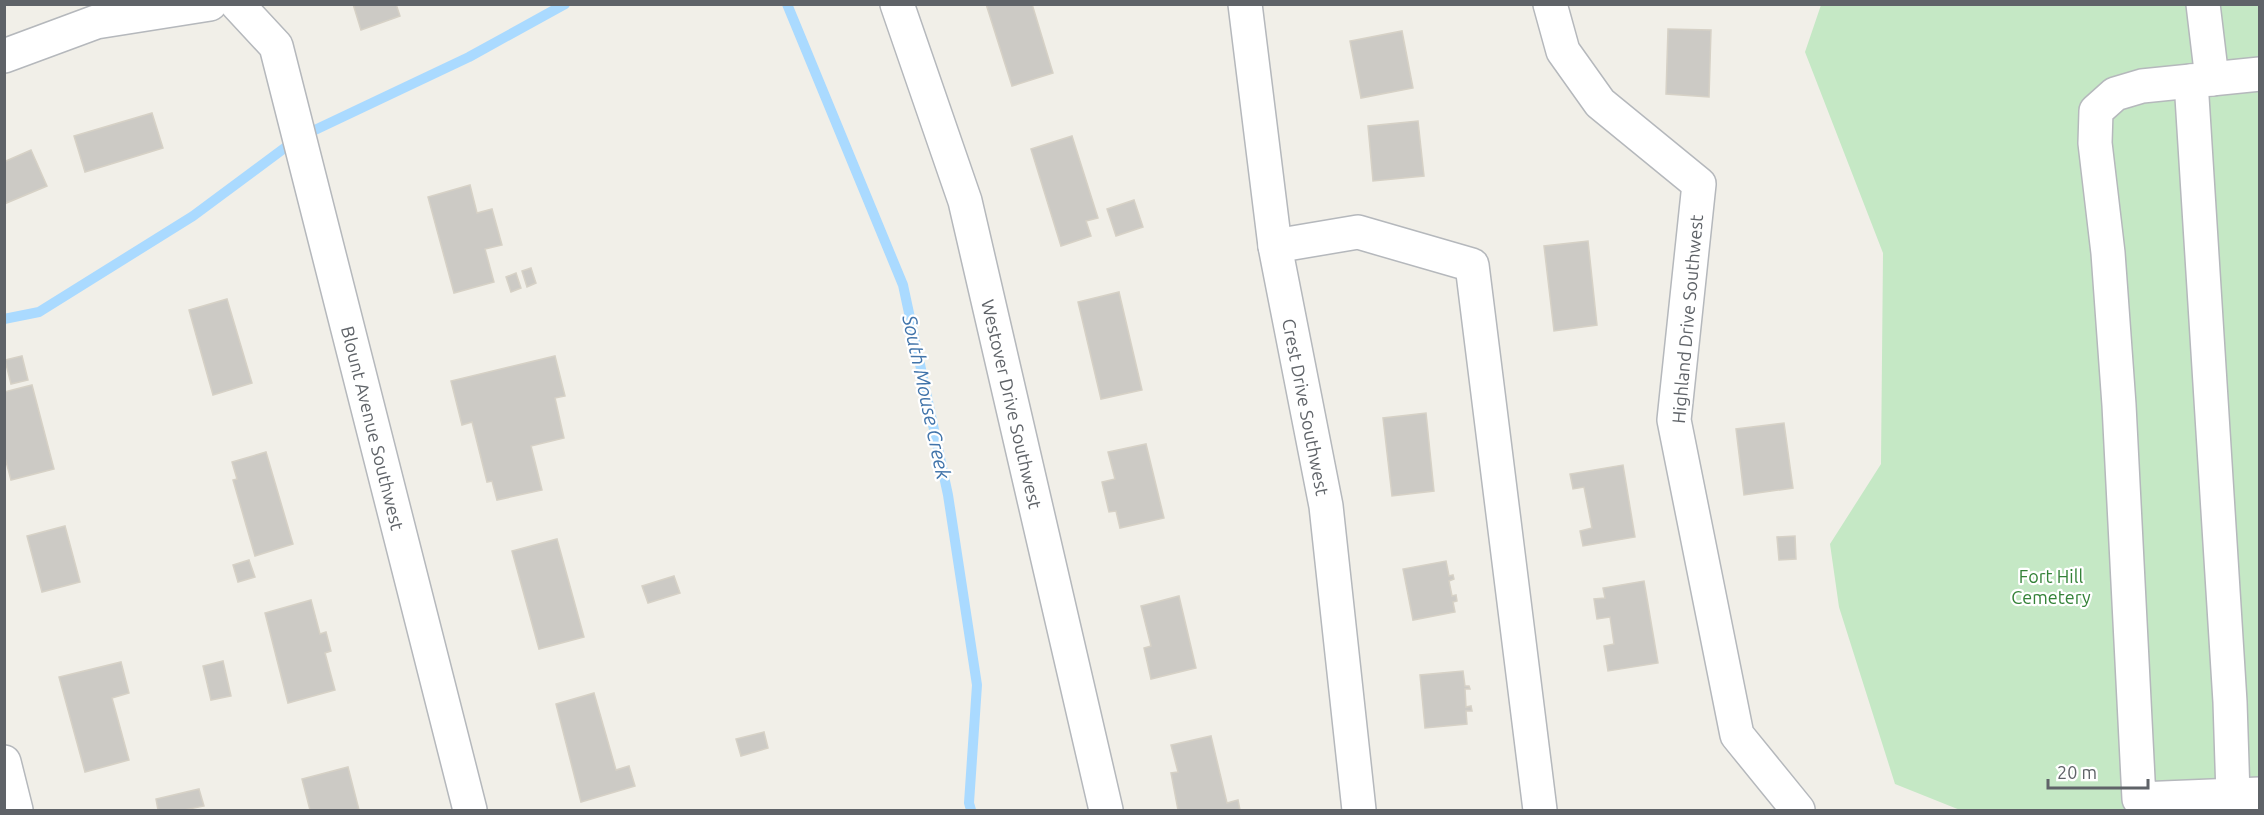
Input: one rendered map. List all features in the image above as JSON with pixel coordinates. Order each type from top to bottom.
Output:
[{"type":"street","points":[[4,56],[96,22],[210,4]]},
{"type":"street","name":"Blount Avenue Southwest","points":[[237,4],[276,46],[470,810]]},
{"type":"street","name":"Westover Drive Southwest","points":[[897,4],[965,201],[1106,810]]},
{"type":"street","name":"Crest Drive Southwest","points":[[1245,4],[1275,246],[1326,506],[1359,810]]},
{"type":"street","name":"Highland Drive Southwest","points":[[1550,4],[1563,51],[1600,103],[1699,184],[1674,420],[1737,735],[1797,810]]},
{"type":"street","points":[[2203,4],[2202,80],[2230,702],[2246,795],[2139,799],[2118,393],[2108,253],[2094,143],[2096,111],[2115,94],[2142,86],[2202,80],[2259,74]]},
{"type":"street","points":[[1275,246],[1358,232],[1472,265],[1540,810]]},
{"type":"street","points":[[4,762],[16,810]]},
{"type":"green space","name":"Fort Hill Cemetery","points":[[1821,5],[2259,5],[2259,810],[1960,810],[1895,784],[1839,607],[1830,544],[1881,464],[1883,253],[1805,52]]},
{"type":"building","points":[[353,4],[396,4],[400,16],[361,30]]},
{"type":"building","points":[[986,4],[1032,4],[1053,73],[1012,86]]},
{"type":"building","points":[[1668,29],[1711,30],[1709,97],[1666,94]]},
{"type":"building","points":[[1402,31],[1413,88],[1361,98],[1350,41]]},
{"type":"building","points":[[152,113],[163,148],[85,172],[74,136]]},
{"type":"building","points":[[1418,121],[1424,176],[1373,181],[1368,126]]},
{"type":"building","points":[[1072,136],[1098,218],[1086,221],[1091,236],[1061,246],[1031,149]]},
{"type":"building","points":[[31,150],[47,186],[4,204],[4,158],[6,161]]},
{"type":"building","points":[[470,185],[477,213],[492,209],[502,245],[485,249],[494,282],[454,293],[428,197]]},
{"type":"building","points":[[1134,200],[1143,227],[1116,236],[1107,209]]},
{"type":"building","points":[[1588,241],[1597,325],[1554,331],[1544,246]]},
{"type":"building","points":[[531,268],[536,283],[527,287],[522,271]]},
{"type":"building","points":[[516,273],[521,288],[511,292],[506,277]]},
{"type":"building","points":[[1119,292],[1142,390],[1101,399],[1078,302]]},
{"type":"building","points":[[227,299],[252,383],[213,395],[189,310]]},
{"type":"building","points":[[22,356],[28,380],[11,384],[5,360]]},
{"type":"building","points":[[555,356],[565,396],[555,398],[564,438],[531,446],[542,490],[497,500],[492,481],[487,482],[472,422],[462,425],[451,381]]},
{"type":"building","points":[[32,385],[54,469],[11,480],[4,454],[4,392]]},
{"type":"building","points":[[1426,413],[1434,491],[1392,496],[1383,418]]},
{"type":"building","points":[[1784,423],[1793,488],[1744,495],[1736,429]]},
{"type":"building","points":[[1146,444],[1164,518],[1120,528],[1116,511],[1109,512],[1102,482],[1115,479],[1108,452]]},
{"type":"building","points":[[266,452],[293,544],[255,556],[233,480],[237,479],[232,462]]},
{"type":"building","points":[[1623,465],[1635,537],[1583,546],[1580,531],[1592,528],[1584,487],[1573,489],[1570,474]]},
{"type":"building","points":[[65,526],[80,582],[42,592],[27,536]]},
{"type":"building","points":[[1795,536],[1796,559],[1779,560],[1777,537]]},
{"type":"building","points":[[557,539],[584,637],[539,649],[512,551]]},
{"type":"building","points":[[249,560],[255,577],[238,582],[233,565]]},
{"type":"building","points":[[1446,561],[1449,576],[1453,575],[1454,579],[1449,581],[1452,596],[1456,595],[1457,601],[1453,602],[1455,612],[1413,620],[1403,569]]},
{"type":"building","points":[[674,576],[680,593],[648,603],[642,586]]},
{"type":"building","points":[[1644,581],[1658,663],[1608,671],[1604,646],[1614,644],[1610,617],[1597,619],[1594,599],[1605,598],[1603,588]]},
{"type":"building","points":[[1179,596],[1196,668],[1151,679],[1144,648],[1151,646],[1141,606]]},
{"type":"building","points":[[311,600],[320,634],[326,632],[331,651],[325,653],[335,690],[288,703],[265,613]]},
{"type":"building","points":[[223,661],[231,696],[211,700],[203,666]]},
{"type":"building","points":[[121,662],[129,693],[112,698],[129,760],[85,772],[59,677]]},
{"type":"building","points":[[1463,671],[1465,686],[1469,686],[1470,689],[1465,689],[1466,707],[1471,706],[1472,711],[1466,711],[1467,724],[1425,728],[1420,675]]},
{"type":"building","points":[[594,693],[616,770],[629,766],[635,786],[581,802],[556,704]]},
{"type":"building","points":[[764,732],[768,748],[741,756],[736,739]]},
{"type":"building","points":[[1211,736],[1227,803],[1238,800],[1240,810],[1178,810],[1171,773],[1178,772],[1171,745]]},
{"type":"building","points":[[348,767],[359,810],[310,810],[302,779]]},
{"type":"building","points":[[199,789],[204,806],[184,810],[158,810],[156,799]]},
{"type":"waterway","points":[[4,319],[39,312],[193,216],[298,138],[469,57],[565,4]]},
{"type":"waterway","name":"South Mouse Creek","points":[[787,4],[903,285],[948,495],[977,685],[969,803],[971,810]]}]
